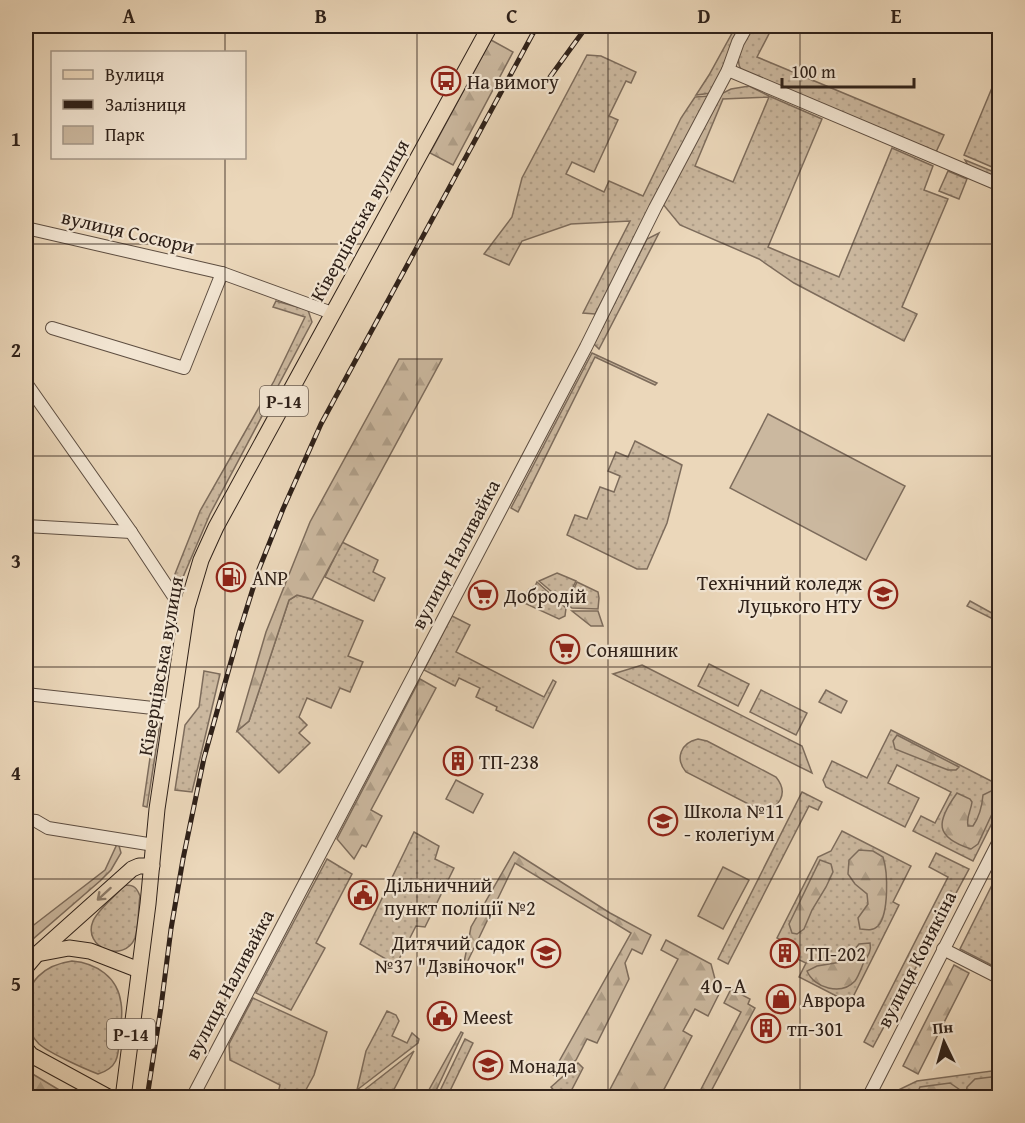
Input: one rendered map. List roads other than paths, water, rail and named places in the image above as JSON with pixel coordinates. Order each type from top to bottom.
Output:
[{"type":"main road","name":"Ківерцівська вулиця","points":[[123,1098],[171,710],[187,607],[201,560],[216,527],[490,26]]},
{"type":"main road","points":[[26,967],[37,954],[132,869],[138,866],[152,866]]},
{"type":"main road","points":[[37,954],[69,948],[90,951],[139,970]]},
{"type":"main road","points":[[26,1049],[31,1056],[110,1098]]},
{"type":"street","name":"вулиця Наливайка","points":[[192,1098],[586,347],[655,208],[728,70],[738,42],[747,26]]},
{"type":"street","points":[[728,70],[999,185]]},
{"type":"street","name":"вулиця Сосюри","points":[[26,228],[222,273],[332,313]]},
{"type":"street","points":[[52,328],[184,368],[222,273]]},
{"type":"street","points":[[26,383],[178,603],[187,607]]},
{"type":"street","points":[[26,526],[131,532]]},
{"type":"street","points":[[26,694],[171,710]]},
{"type":"street","points":[[26,820],[36,821],[48,828],[154,845]]},
{"type":"street","name":"вулиця Конякіна","points":[[868,1098],[999,839]]},
{"type":"street","points":[[943,949],[999,978]]},
{"type":"railway","points":[[147,1098],[171,929],[204,758],[259,569],[321,424],[537,26]]},
{"type":"railway","points":[[550,77],[587,26]]},
{"type":"place","name":"На вимогу","points":[[446,81]]},
{"type":"place","name":"ANP","points":[[231,577]]},
{"type":"place","name":"Технічний коледж Луцького НТУ","points":[[883,594]]},
{"type":"place","name":"Добродій","points":[[483,595]]},
{"type":"place","name":"Соняшник","points":[[565,649]]},
{"type":"place","name":"ТП-238","points":[[458,761]]},
{"type":"place","name":"Школа №11 - колегіум","points":[[663,821]]},
{"type":"place","name":"Дільничний пункт поліції №2","points":[[363,895]]},
{"type":"place","name":"Дитячий садок №37 \"Дзвіночок\"","points":[[546,953]]},
{"type":"place","name":"ТП-202","points":[[785,953]]},
{"type":"place","name":"Аврора","points":[[781,999]]},
{"type":"place","name":"Meest","points":[[442,1016]]},
{"type":"place","name":"тп-301","points":[[766,1028]]},
{"type":"place","name":"Монада","points":[[488,1065]]},
{"type":"district","name":"40-А","points":[[724,985]]}]
